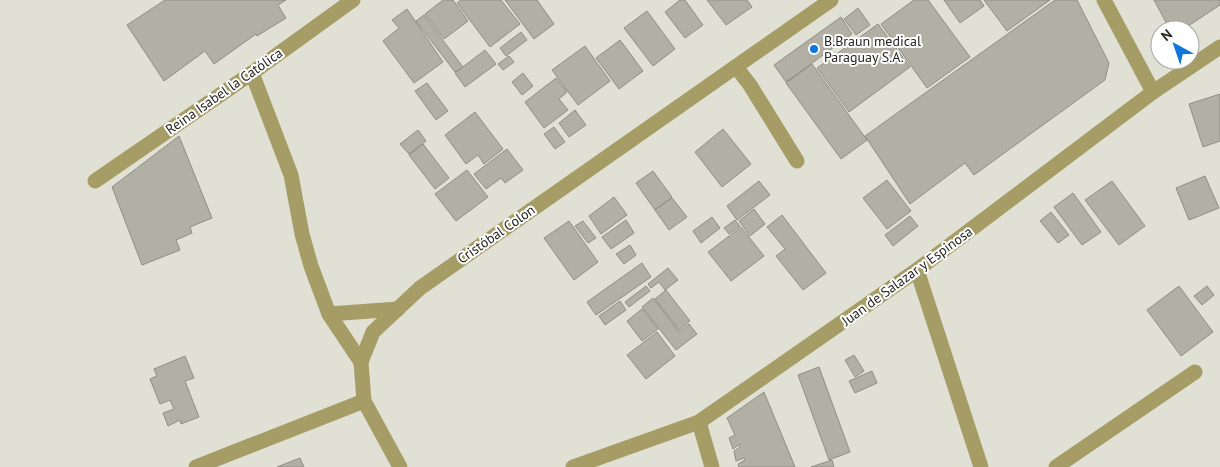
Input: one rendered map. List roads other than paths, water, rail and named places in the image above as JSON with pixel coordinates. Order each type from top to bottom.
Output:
[{"type":"street","name":"Reina Isabel la Católica","points":[[95,180],[252,73],[353,0]]},
{"type":"street","name":"Cristóbal Colon","points":[[364,400],[361,362],[373,332],[420,288],[831,0]]},
{"type":"street","points":[[1104,0],[1153,92]]},
{"type":"street","name":"Juan de Salazar y Espinosa","points":[[572,467],[699,422],[917,270],[1153,92],[1220,47]]},
{"type":"street","points":[[736,67],[750,85],[797,161]]},
{"type":"street","points":[[252,73],[290,175],[302,234],[311,266],[329,314],[361,362]]},
{"type":"street","points":[[917,270],[981,467]]},
{"type":"street","points":[[329,314],[398,309]]},
{"type":"street","points":[[1056,467],[1195,372]]},
{"type":"street","points":[[196,467],[364,400],[400,467]]},
{"type":"street","points":[[699,422],[712,467]]},
{"type":"place","name":"B.Braun medical Paraguay S.A.","points":[[814,49]]}]
